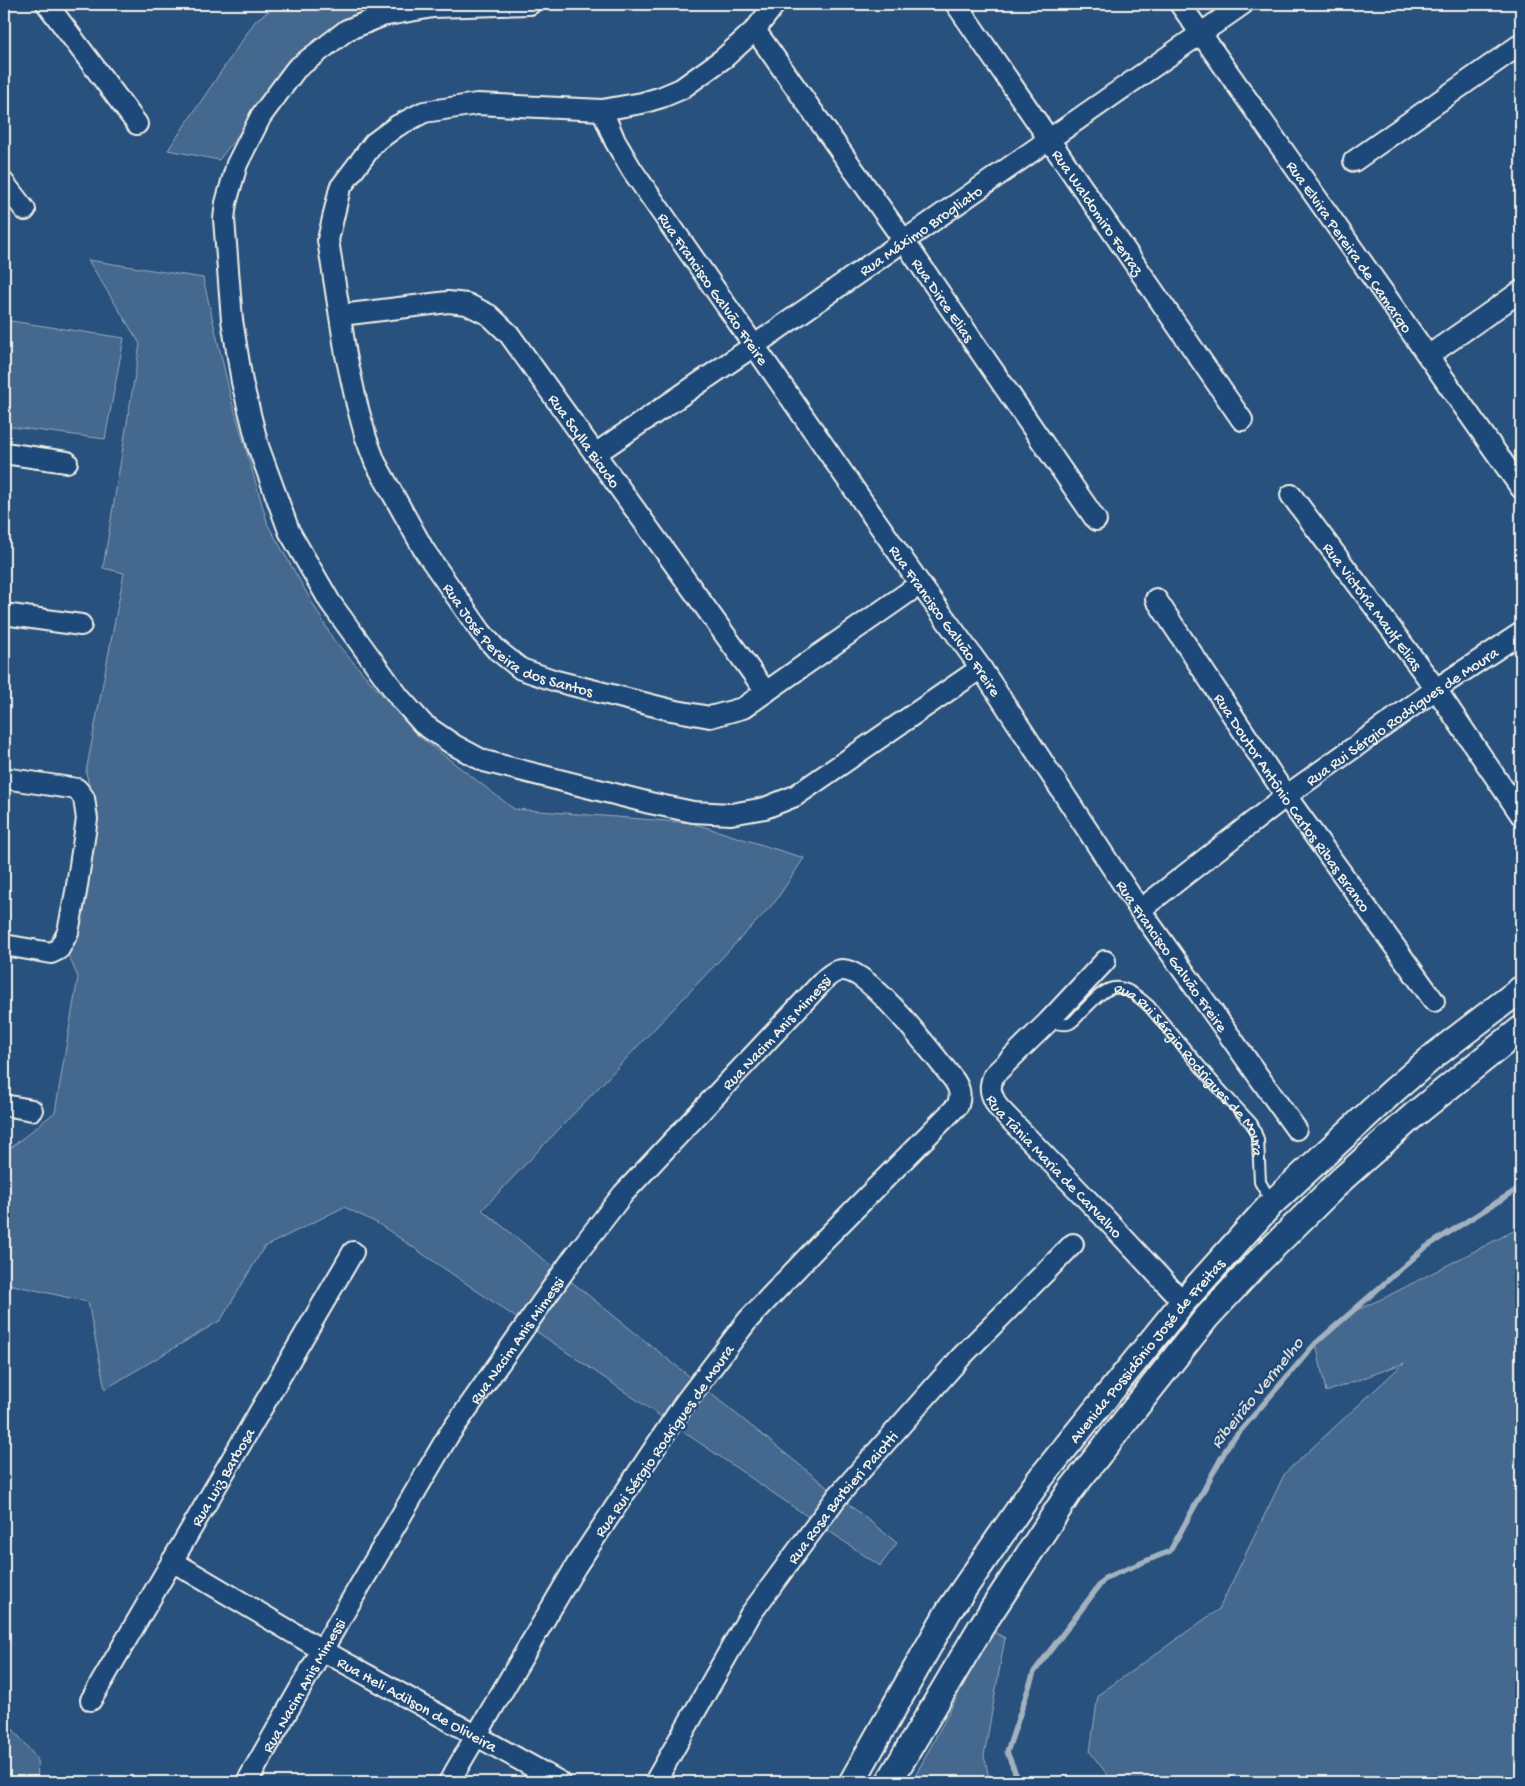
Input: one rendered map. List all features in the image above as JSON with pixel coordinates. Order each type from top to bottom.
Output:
[{"type":"street","points":[[46,4],[136,124]]},
{"type":"street","points":[[530,4],[433,6],[382,16],[347,30],[296,69],[261,116],[237,164],[226,204],[224,219],[232,320],[242,382],[258,446],[289,531],[330,602],[399,697],[423,724],[454,745],[484,760],[650,803],[693,812],[731,814],[765,808],[795,796],[981,668]]},
{"type":"street","points":[[602,110],[642,103],[681,89],[724,58],[755,30],[775,4]]},
{"type":"street","name":"Rua Waldomiro Ferraz","points":[[956,4],[1242,420]]},
{"type":"street","name":"Rua Elvira Pereira de Camargo","points":[[1180,4],[1521,488]]},
{"type":"street","name":"Rua Máximo Brogliato","points":[[595,454],[755,346],[1243,4]]},
{"type":"street","name":"Rua Dirce Elias","points":[[755,30],[904,241],[1096,520]]},
{"type":"street","points":[[1354,161],[1521,44]]},
{"type":"street","name":"Rua José Pereira dos Santos","points":[[602,110],[477,104],[424,112],[397,126],[374,143],[340,188],[328,240],[346,355],[357,405],[375,462],[424,550],[481,632],[496,649],[521,668],[556,682],[671,710],[710,717],[743,708],[920,584]]},
{"type":"street","name":"Rua Francisco Galvão Freire","points":[[602,110],[615,141],[632,170],[920,584],[981,668],[1140,910],[1296,1129]]},
{"type":"street","points":[[4,183],[25,210]]},
{"type":"street","points":[[1428,356],[1521,291]]},
{"type":"street","name":"Rua Scylla Bicudo","points":[[341,315],[448,302],[467,304],[489,315],[509,334],[766,692]]},
{"type":"street","points":[[4,452],[67,462]]},
{"type":"street","name":"Rua Victória Maulf Elias","points":[[1291,495],[1436,689],[1521,815]]},
{"type":"street","name":"Rua Doutor Antônio Carlos Ribas Branco","points":[[1156,599],[1286,796],[1434,1001]]},
{"type":"street","points":[[4,614],[81,625]]},
{"type":"street","name":"Rua Rui Sérgio Rodrigues de Moura","points":[[1140,910],[1286,796],[1436,689],[1521,633]]},
{"type":"street","points":[[4,778],[77,789],[84,798],[86,819],[76,892],[68,932],[59,949],[51,952],[4,945]]},
{"type":"street","name":"Rua Tânia Maria de Carvalho","points":[[1105,961],[1048,1022],[994,1075],[990,1084],[990,1093],[998,1107],[1183,1302]]},
{"type":"street","name":"Rua Nacim Anis Mimessi","points":[[247,1782],[448,1436],[574,1257],[623,1194],[826,978],[834,972],[842,970],[850,971],[862,977]]},
{"type":"street","name":"Rua Rui Sérgio Rodrigues de Moura","points":[[450,1782],[576,1566],[686,1401],[748,1320],[958,1105],[960,1098],[959,1088],[898,1012],[862,977]]},
{"type":"street","name":"Avenida Possidônio José de Freitas","points":[[852,1782],[948,1612],[1039,1480],[1183,1302],[1272,1203],[1435,1055],[1521,989]]},
{"type":"street","name":"Avenida Possidônio José de Freitas","points":[[889,1782],[981,1627],[1070,1491],[1206,1318],[1258,1262],[1342,1180],[1455,1080],[1521,1029]]},
{"type":"street","points":[[4,1105],[32,1110]]},
{"type":"street","points":[[1272,1203],[1295,1225]]},
{"type":"street","name":"Rua Rosa Barbieri Paiotti","points":[[655,1782],[750,1615],[837,1497],[960,1357],[1073,1244]]},
{"type":"street","name":"Rua Luiz Barbosa","points":[[91,1700],[352,1252]]},
{"type":"street","points":[[1183,1302],[1206,1318]]},
{"type":"street","name":"Rua Heli Adilson de Oliveira","points":[[172,1561],[322,1650],[560,1782]]},
{"type":"lane","name":"Rua Rui Sérgio Rodrigues de Moura","points":[[1048,1022],[1068,1024],[1074,1021],[1099,995],[1109,988],[1120,986],[1137,995],[1149,1006],[1215,1084],[1252,1124],[1258,1139],[1260,1182],[1272,1203]]},
{"type":"shaded area","points":[[279,4],[424,4],[289,68],[219,160],[168,150],[256,20]]},
{"type":"shaded area","points":[[88,260],[203,278],[231,398],[268,525],[333,639],[416,734],[514,809],[692,823],[804,858],[775,902],[482,1210],[897,1543],[880,1566],[379,1224],[344,1207],[264,1247],[221,1320],[105,1389],[88,1302],[4,1283],[4,1160],[8,1150],[55,1112],[78,977],[67,952],[93,803],[86,772],[124,573],[103,568],[140,344]]},
{"type":"shaded area","points":[[4,320],[124,338],[105,439],[4,426]]},
{"type":"shaded area","points":[[1521,1227],[1521,1782],[1113,1782],[1090,1752],[1098,1695],[1219,1609],[1285,1473],[1404,1363],[1326,1392],[1316,1343],[1350,1313],[1386,1297]]},
{"type":"shaded area","points":[[992,1631],[1005,1638],[984,1756],[990,1782],[912,1782]]},
{"type":"shaded area","points":[[4,1718],[37,1759],[38,1782],[4,1782]]},
{"type":"waterway","name":"Ribeirão Vermelho","points":[[1019,1782],[1007,1752],[1034,1672],[1105,1578],[1170,1551],[1229,1444],[1316,1343],[1426,1247],[1521,1187]]}]
